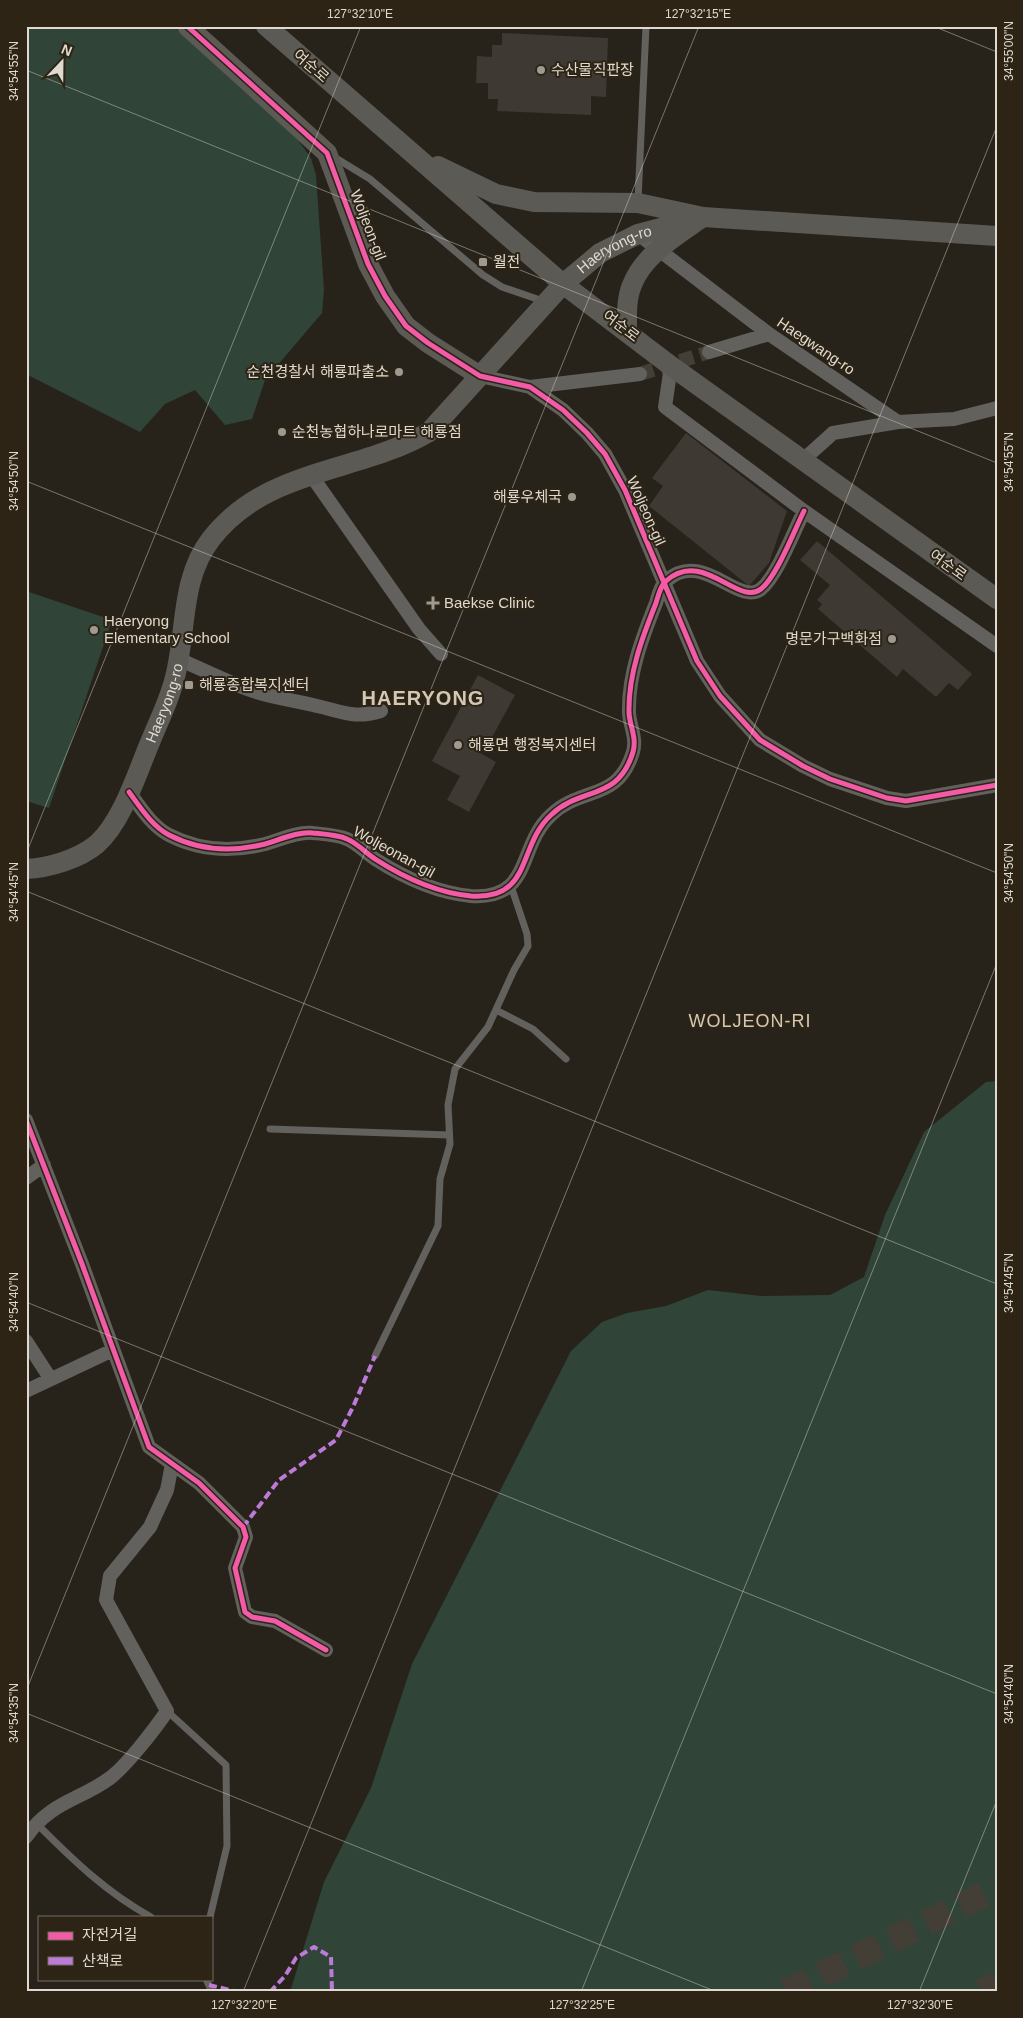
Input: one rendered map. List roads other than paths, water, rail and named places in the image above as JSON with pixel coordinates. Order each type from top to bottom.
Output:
[{"type":"main road","name":"Woljeon-gil","points":[[187,26],[327,153],[368,264],[390,304],[406,326],[428,343],[480,376]]},
{"type":"main road","name":"여순로","points":[[266,26],[563,284],[671,366],[997,600]]},
{"type":"main road","points":[[412,153],[496,194],[534,202],[638,203],[703,217]]},
{"type":"main road","points":[[627,331],[628,305],[632,285],[638,273],[657,251],[703,217]]},
{"type":"main road","name":"Haeryong-ro","points":[[26,869],[56,864],[95,846],[108,833],[129,792],[170,694],[193,572],[211,540],[229,520],[257,498],[311,475],[408,444],[429,432],[563,284],[600,253],[638,234],[703,217],[997,236]]},
{"type":"street","name":"Haegwang-ro","points":[[638,234],[657,251],[769,334],[898,422]]},
{"type":"street","points":[[709,352],[769,334]]},
{"type":"street","points":[[671,366],[665,407],[804,511],[997,646]]},
{"type":"street","points":[[530,387],[640,374]]},
{"type":"street","name":"Woljeon-gil","points":[[480,376],[530,387],[562,410],[588,433],[605,454],[625,490],[697,661],[720,696],[760,740],[778,752],[830,779],[869,793],[906,801],[997,784]]},
{"type":"street","points":[[803,460],[833,433],[898,422],[954,419],[997,408]]},
{"type":"street","points":[[311,475],[419,629],[441,654]]},
{"type":"street","points":[[511,886],[520,875],[535,835],[551,814],[575,800],[611,787],[620,778],[629,763],[634,750],[634,738],[629,714],[632,676],[644,635],[664,582],[681,572],[692,570],[705,572],[742,590],[750,592],[759,591],[770,578],[804,511]]},
{"type":"street","points":[[178,659],[250,690],[279,698],[318,706],[350,716],[364,716],[381,711]]},
{"type":"street","name":"Woljeonan-gil","points":[[129,792],[146,815],[168,835],[214,850],[242,849],[310,832],[347,839],[376,860],[435,889],[473,896],[501,891],[511,886]]},
{"type":"street","points":[[26,1120],[149,1447],[199,1483],[243,1528],[246,1536],[235,1568],[245,1612],[252,1617],[275,1621],[326,1650]]},
{"type":"street","points":[[26,1178],[44,1165]]},
{"type":"street","points":[[26,1341],[50,1378]]},
{"type":"street","points":[[26,1391],[50,1378],[113,1350]]},
{"type":"street","points":[[26,1837],[37,1824],[59,1805],[110,1778],[155,1729],[167,1711],[106,1600],[110,1576],[150,1527],[167,1490],[172,1464]]},
{"type":"lane","points":[[638,203],[646,26]]},
{"type":"lane","points":[[327,153],[370,179],[483,275],[502,287],[546,302]]},
{"type":"lane","points":[[375,1356],[438,1226],[440,1179],[450,1144],[448,1105],[455,1069],[488,1027],[528,946],[527,934],[511,886]]},
{"type":"lane","points":[[496,1010],[533,1029],[566,1060]]},
{"type":"lane","points":[[270,1129],[449,1135]]},
{"type":"lane","points":[[167,1711],[226,1765],[228,1846],[210,1916]]},
{"type":"lane","points":[[37,1824],[81,1868],[126,1903],[149,1916]]},
{"type":"lane","points":[[206,1980],[212,1992]]},
{"type":"tunnel","points":[[640,374],[709,352]]},
{"type":"tunnel","points":[[786,1992],[997,1888]]},
{"type":"tunnel","points":[[981,1992],[997,1985]]},
{"type":"place","name":"수산물직판장","points":[[541,70]]},
{"type":"place","name":"월전","points":[[483,262]]},
{"type":"place","name":"순천경찰서 해룡파출소","points":[[399,372]]},
{"type":"place","name":"순천농협하나로마트 해룡점","points":[[282,432]]},
{"type":"place","name":"해룡우체국","points":[[572,497]]},
{"type":"place","name":"Baekse Clinic","points":[[433,603]]},
{"type":"place","name":"Haeryong Elementary School","points":[[94,630]]},
{"type":"place","name":"명문가구백화점","points":[[892,639]]},
{"type":"place","name":"해룡종합복지센터","points":[[189,685]]},
{"type":"place","name":"해룡면 행정복지센터","points":[[458,745]]},
{"type":"district","name":"HAERYONG","points":[[423,698]]},
{"type":"district","name":"WOLJEON-RI","points":[[750,1021]]}]
